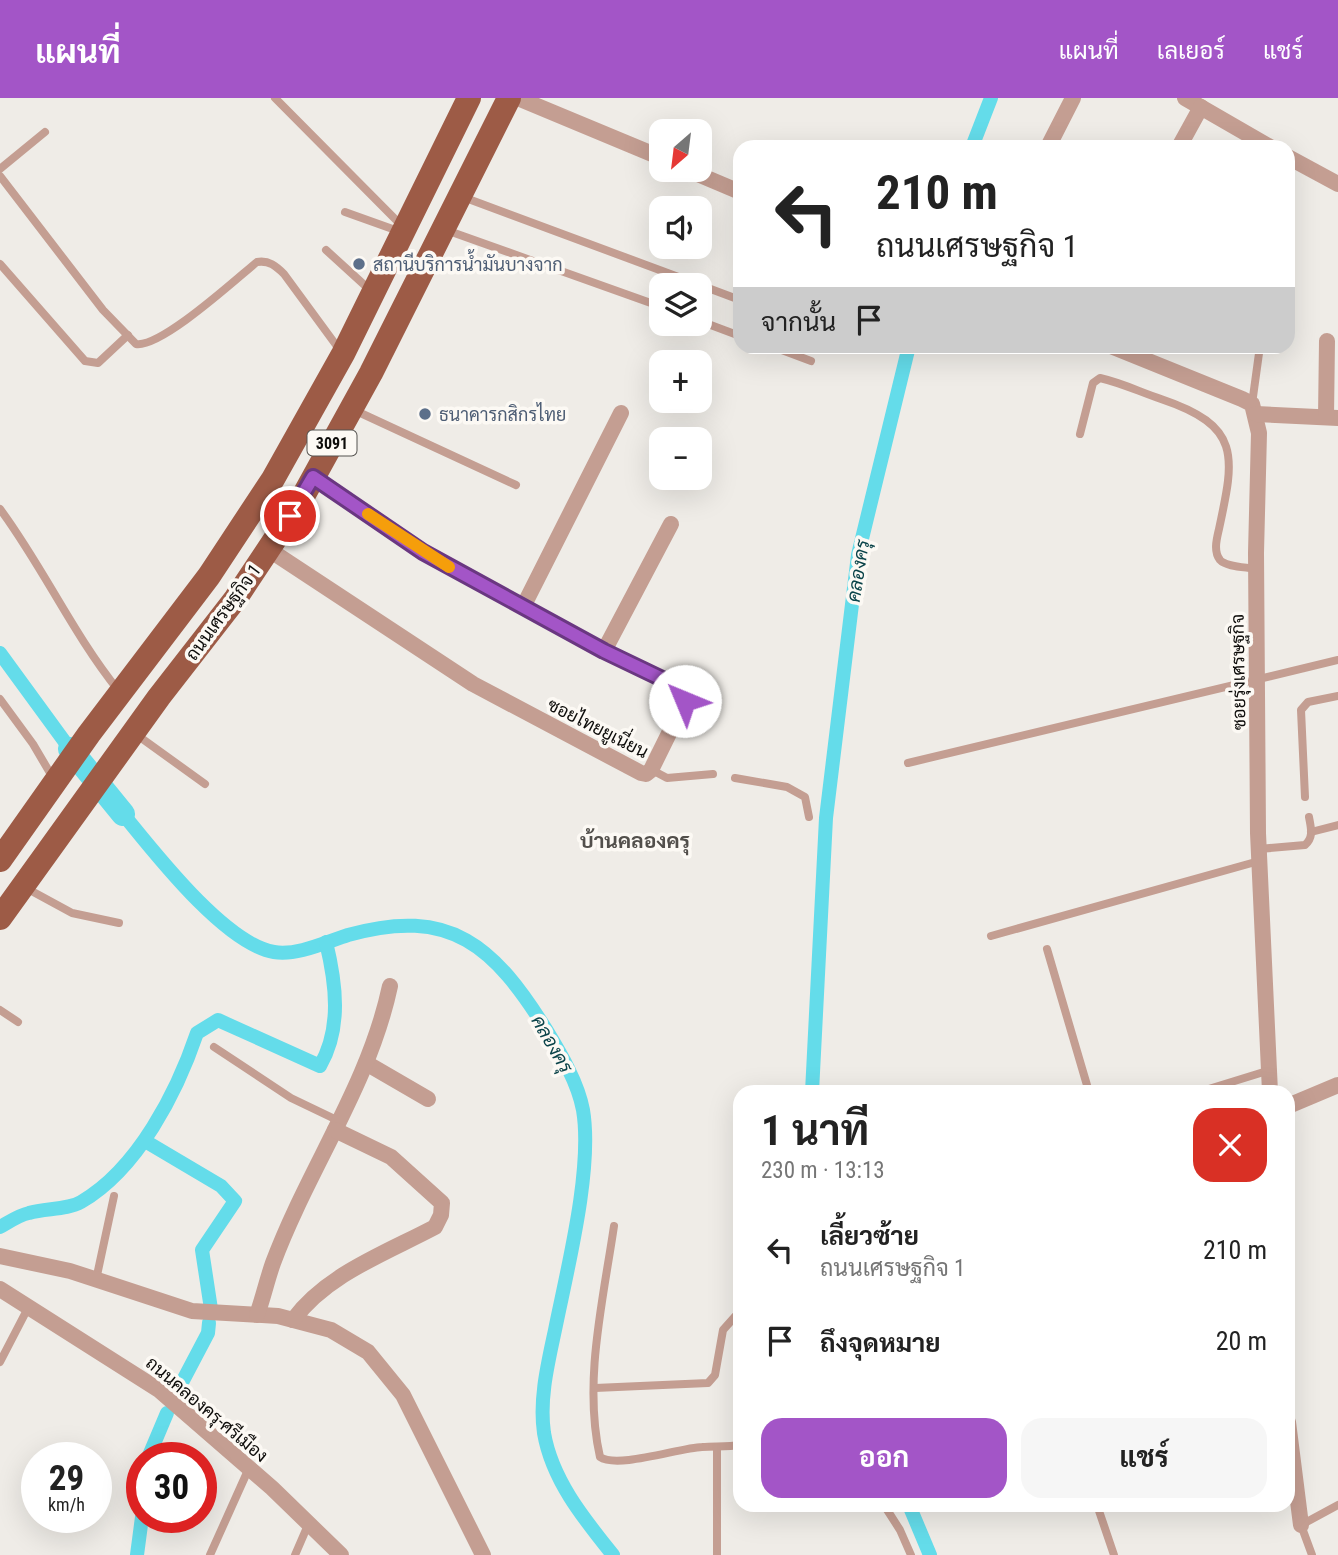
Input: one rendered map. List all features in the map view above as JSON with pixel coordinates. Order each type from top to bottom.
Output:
[{"type":"main road","name":"ถนนเศรษฐกิจ 1","points":[[0,860],[85,739],[209,576],[273,480],[342,354],[469,98]]},
{"type":"main road","name":"ถนนเศรษฐกิจ 1","points":[[0,918],[159,697],[236,598],[313,477],[351,409],[509,98]]},
{"type":"street","points":[[518,98],[649,153]]},
{"type":"street","points":[[1052,140],[1073,98]]},
{"type":"street","points":[[1185,98],[1258,140]]},
{"type":"street","points":[[1184,140],[1201,107]]},
{"type":"street","points":[[1295,161],[1338,184]]},
{"type":"street","points":[[712,180],[733,189]]},
{"type":"street","points":[[1129,354],[1254,409],[1332,418],[1327,341]]},
{"type":"street","name":"ซอยรุ่งเศรษฐกิจ","points":[[1254,409],[1259,433],[1256,569],[1259,855],[1268,1085]]},
{"type":"street","points":[[523,607],[621,413]]},
{"type":"street","name":"ซอยไทยยูเนี่ยน","points":[[268,549],[473,684],[641,773],[646,774],[651,769],[685,701],[684,692],[423,552],[313,477]]},
{"type":"street","points":[[604,651],[671,524]]},
{"type":"street","points":[[257,1315],[273,1263],[383,1021],[390,986]]},
{"type":"street","points":[[366,1063],[428,1100]]},
{"type":"street","points":[[1295,1104],[1338,1085]]},
{"type":"street","points":[[293,1320],[304,1305],[332,1281],[435,1227],[441,1215],[442,1203],[391,1157],[337,1126]]},
{"type":"street","points":[[0,1256],[70,1271],[192,1311],[293,1320],[331,1330],[368,1352],[403,1395],[484,1555]]},
{"type":"street","name":"ถนนคลองครุ-ศรีเมือง","points":[[0,1289],[159,1390],[249,1468],[341,1555]]},
{"type":"street","points":[[1295,1478],[1301,1525]]},
{"type":"lane","points":[[275,98],[404,230]]},
{"type":"lane","points":[[0,169],[45,132]]},
{"type":"lane","points":[[0,176],[103,310],[136,344],[148,344],[191,317],[257,262],[264,261],[274,264],[284,274],[342,354]]},
{"type":"lane","points":[[460,196],[668,273]]},
{"type":"lane","points":[[345,212],[404,230]]},
{"type":"lane","points":[[443,229],[649,302]]},
{"type":"lane","points":[[326,250],[373,293]]},
{"type":"lane","points":[[0,264],[85,361],[98,363],[128,335]]},
{"type":"lane","points":[[712,290],[733,297]]},
{"type":"lane","points":[[712,326],[733,333]]},
{"type":"lane","points":[[792,354],[811,361]]},
{"type":"lane","points":[[1254,409],[1260,354]]},
{"type":"lane","points":[[1080,435],[1093,383],[1100,378],[1190,407],[1211,422],[1229,455],[1228,486],[1215,545],[1218,557],[1223,563],[1256,569]]},
{"type":"lane","points":[[351,409],[516,485]]},
{"type":"lane","points":[[0,509],[27,546],[104,672],[120,692]]},
{"type":"lane","points":[[908,763],[1338,660]]},
{"type":"lane","points":[[1305,797],[1301,710],[1308,702],[1338,696]]},
{"type":"lane","points":[[0,699],[57,779]]},
{"type":"lane","points":[[135,733],[205,784]]},
{"type":"lane","points":[[651,769],[667,778],[713,774]]},
{"type":"lane","points":[[734,778],[787,787],[805,797],[809,817]]},
{"type":"lane","points":[[991,936],[1259,855],[1305,845],[1310,840],[1309,817]]},
{"type":"lane","points":[[1311,832],[1338,825]]},
{"type":"lane","points":[[23,886],[72,913],[119,923]]},
{"type":"lane","points":[[1047,949],[1087,1085]]},
{"type":"lane","points":[[0,1010],[18,1022]]},
{"type":"lane","points":[[214,1047],[337,1126]]},
{"type":"lane","points":[[1222,1085],[1267,1071]]},
{"type":"lane","points":[[96,1280],[114,1196]]},
{"type":"lane","points":[[614,1226],[595,1359],[593,1428],[600,1457],[606,1461],[649,1458],[702,1447],[733,1447]]},
{"type":"lane","points":[[0,1362],[29,1306]]},
{"type":"lane","points":[[595,1388],[708,1383],[715,1375],[723,1331],[733,1319]]},
{"type":"lane","points":[[717,1448],[717,1555]]},
{"type":"lane","points":[[210,1555],[249,1468]]},
{"type":"lane","points":[[1312,1555],[1301,1525],[1338,1506]]},
{"type":"lane","points":[[888,1512],[911,1555]]},
{"type":"lane","points":[[1099,1512],[1114,1555]]},
{"type":"lane","points":[[295,1555],[308,1525]]},
{"type":"waterway","name":"คลองครุ","points":[[975,140],[991,98]]},
{"type":"waterway","name":"คลองครุ","points":[[812,1085],[826,818],[858,555],[907,354]]},
{"type":"waterway","name":"คลองครุ","points":[[0,653],[70,749]]},
{"type":"waterway","points":[[70,749],[123,814]]},
{"type":"waterway","name":"คลองครุ","points":[[123,814],[213,915],[255,945],[283,953],[311,948],[348,935],[384,927],[415,926],[442,930],[466,940],[488,956],[527,1001],[573,1079],[581,1100],[585,1134],[582,1190],[545,1381],[544,1433],[554,1467],[562,1483],[613,1555]]},
{"type":"waterway","points":[[0,1227],[25,1214],[81,1202],[102,1188],[137,1150],[153,1127],[167,1104],[197,1033],[218,1020],[320,1066],[332,1036],[335,1005],[326,942]]},
{"type":"waterway","points":[[145,1141],[221,1186],[235,1201],[202,1250],[211,1309]]},
{"type":"waterway","points":[[178,1390],[208,1333],[209,1323]]},
{"type":"waterway","points":[[155,1442],[167,1413]]},
{"type":"waterway","name":"คลองครุ","points":[[912,1512],[930,1555]]},
{"type":"waterway","points":[[137,1555],[140,1533]]},
{"type":"slow traffic","points":[[368,514],[449,567]]},
{"type":"place","name":"สถานีบริการน้ำมันบางจาก","points":[[359,264]]},
{"type":"place","name":"ธนาคารกสิกรไทย","points":[[425,414]]},
{"type":"district","name":"บ้านคลองครุ","points":[[635,841]]},
{"type":"route","points":[[290,516],[313,477],[423,552],[604,651],[679,687],[684,692],[685,701]]}]
